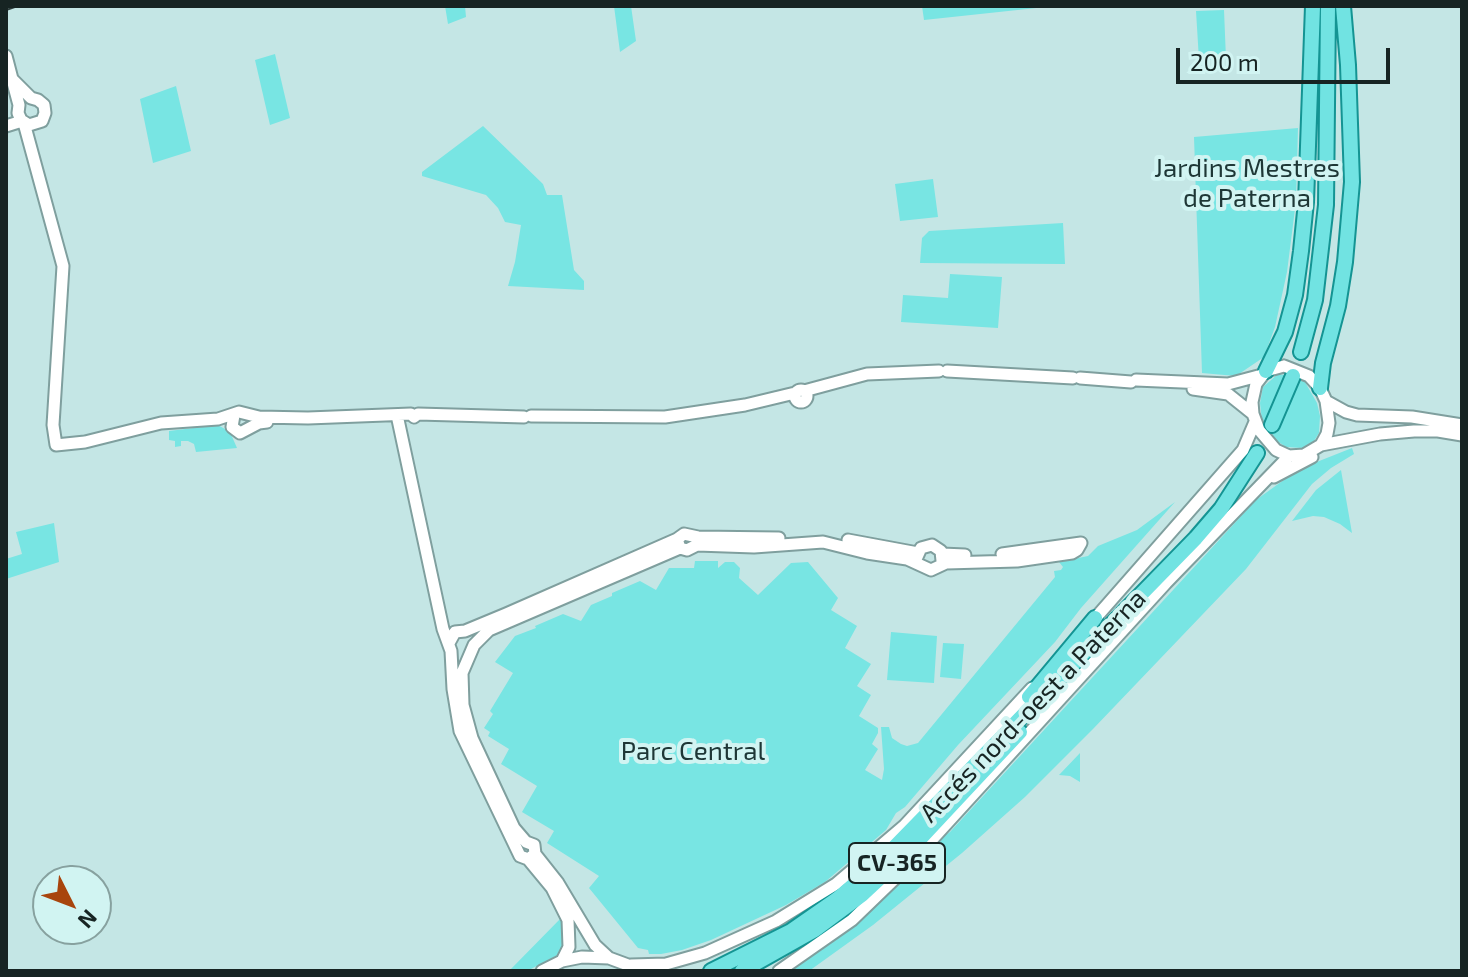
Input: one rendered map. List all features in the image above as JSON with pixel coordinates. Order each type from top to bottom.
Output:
[{"type":"main road","points":[[1264,373],[1285,332],[1295,295],[1301,251],[1306,202],[1313,6]]},
{"type":"main road","points":[[1301,352],[1315,300],[1326,205],[1328,6]]},
{"type":"main road","points":[[1323,389],[1345,262],[1352,182],[1343,6]]},
{"type":"main road","points":[[1272,425],[1293,376]]},
{"type":"main road","name":"Accés nord-oest a Paterna","points":[[742,971],[815,930],[862,895],[907,853],[1162,580],[1221,509],[1257,453]]},
{"type":"main road","name":"Accés nord-oest a Paterna","points":[[711,971],[765,945],[813,916],[878,864],[1162,580]]},
{"type":"main road","points":[[918,824],[1095,618]]},
{"type":"street","points":[[6,56],[19,105],[18,113],[27,123],[63,266],[53,425],[56,445],[85,442],[161,423],[218,419],[233,421],[245,412],[251,420],[249,430],[240,433],[233,421]]},
{"type":"street","points":[[6,126],[42,121],[45,113],[44,105],[31,98],[12,79]]},
{"type":"street","points":[[19,105],[31,98]]},
{"type":"street","points":[[251,420],[415,414],[665,417],[800,394],[867,374],[943,371],[1228,384],[1279,366],[1292,367],[1309,376],[1346,412],[1462,425]]},
{"type":"street","points":[[542,971],[562,961],[582,957],[609,958],[636,968],[666,964],[705,953],[776,921],[836,884],[904,826],[1095,618],[1243,450],[1253,423],[1253,393],[1264,373]]},
{"type":"street","points":[[1135,382],[1233,396],[1270,445],[1289,456],[1304,455],[1321,445],[1364,437],[1414,431],[1462,435]]},
{"type":"street","points":[[1323,389],[1353,409],[1378,415]]},
{"type":"street","points":[[1321,445],[1329,423],[1323,389]]},
{"type":"street","points":[[1223,393],[1253,423]]},
{"type":"street","points":[[397,415],[443,629],[450,647],[460,731],[508,833],[522,846]]},
{"type":"street","points":[[1267,482],[1318,454],[1364,437]]},
{"type":"street","points":[[779,971],[852,920],[908,866],[1162,580],[1267,482],[1289,456]]},
{"type":"street","points":[[450,647],[455,632],[465,631],[685,543],[823,538],[918,558]]},
{"type":"street","points":[[450,647],[458,656],[472,649],[489,630],[685,543]]},
{"type":"street","points":[[918,558],[923,569],[931,570],[941,559],[1012,554],[1081,543],[1072,553],[1017,561],[941,559]]},
{"type":"street","points":[[918,558],[924,546],[932,545],[941,559]]},
{"type":"street","points":[[465,631],[473,638],[461,686],[468,727],[522,846],[520,856],[532,856],[558,883],[595,945],[609,958]]},
{"type":"street","points":[[532,856],[568,920],[569,947],[562,961]]},
{"type":"green space","points":[[445,6],[465,6],[466,17],[448,24]]},
{"type":"green space","points":[[614,6],[631,6],[636,41],[620,52]]},
{"type":"green space","points":[[922,6],[1055,6],[924,20]]},
{"type":"green space","points":[[1224,10],[1226,59],[1199,60],[1196,11]]},
{"type":"green space","points":[[275,54],[290,118],[270,125],[255,60]]},
{"type":"green space","points":[[176,86],[191,151],[153,163],[140,99]]},
{"type":"green space","points":[[483,126],[543,184],[547,195],[562,195],[574,270],[584,281],[584,290],[508,286],[521,225],[505,222],[486,195],[422,176],[422,172]]},
{"type":"green space","name":"Jardins Mestres de Paterna","points":[[1298,128],[1296,201],[1287,272],[1275,327],[1264,357],[1236,376],[1202,373],[1194,137]]},
{"type":"green space","points":[[933,179],[938,217],[900,221],[895,184]]},
{"type":"green space","points":[[1063,223],[1065,264],[920,263],[922,238],[929,231]]},
{"type":"green space","points":[[950,274],[1002,277],[998,328],[901,322],[903,295],[948,298]]},
{"type":"green space","points":[[1278,374],[1285,375],[1265,422],[1278,429],[1300,379],[1317,403],[1319,433],[1314,441],[1302,448],[1286,447],[1277,441],[1262,421],[1260,403],[1263,387]]},
{"type":"green space","points":[[218,425],[230,432],[237,448],[196,452],[194,444],[188,441],[181,441],[181,446],[175,447],[175,441],[169,440],[169,431]]},
{"type":"green space","points":[[1352,448],[1354,454],[1312,484],[1246,569],[1025,797],[873,925],[809,971],[790,971],[855,923],[936,841],[950,832],[1256,500],[1299,469]]},
{"type":"green space","points":[[1341,470],[1352,533],[1324,517],[1292,521],[1316,490]]},
{"type":"green space","name":"Parc Central","points":[[1175,502],[1055,642],[958,745],[905,807],[896,813],[886,830],[825,882],[786,905],[682,950],[649,954],[648,950],[638,948],[589,888],[599,876],[547,843],[554,831],[522,812],[537,786],[501,764],[509,749],[488,736],[490,732],[484,728],[493,714],[490,711],[513,673],[495,662],[515,636],[563,614],[581,621],[591,605],[640,581],[656,590],[669,568],[694,568],[695,561],[718,561],[718,568],[725,562],[734,562],[740,568],[739,578],[758,595],[791,563],[808,562],[838,598],[831,610],[857,626],[845,648],[871,664],[857,686],[871,695],[859,716],[878,728],[872,744],[878,749],[865,770],[882,780],[881,727],[889,727],[892,738],[901,744],[918,743],[1055,577],[1054,571],[1061,570],[1063,567],[1059,562],[1088,556],[1098,546],[1137,530]]},
{"type":"green space","points":[[54,523],[59,562],[6,579],[6,559],[22,554],[16,532]]},
{"type":"green space","points":[[891,632],[937,636],[934,683],[887,680]]},
{"type":"green space","points":[[943,643],[964,644],[961,679],[940,677]]},
{"type":"green space","points":[[1080,753],[1080,782],[1070,776],[1059,775]]},
{"type":"green space","points":[[562,917],[565,945],[562,953],[527,971],[509,971]]},
{"type":"railway","points":[[6,10],[18,6]]}]
